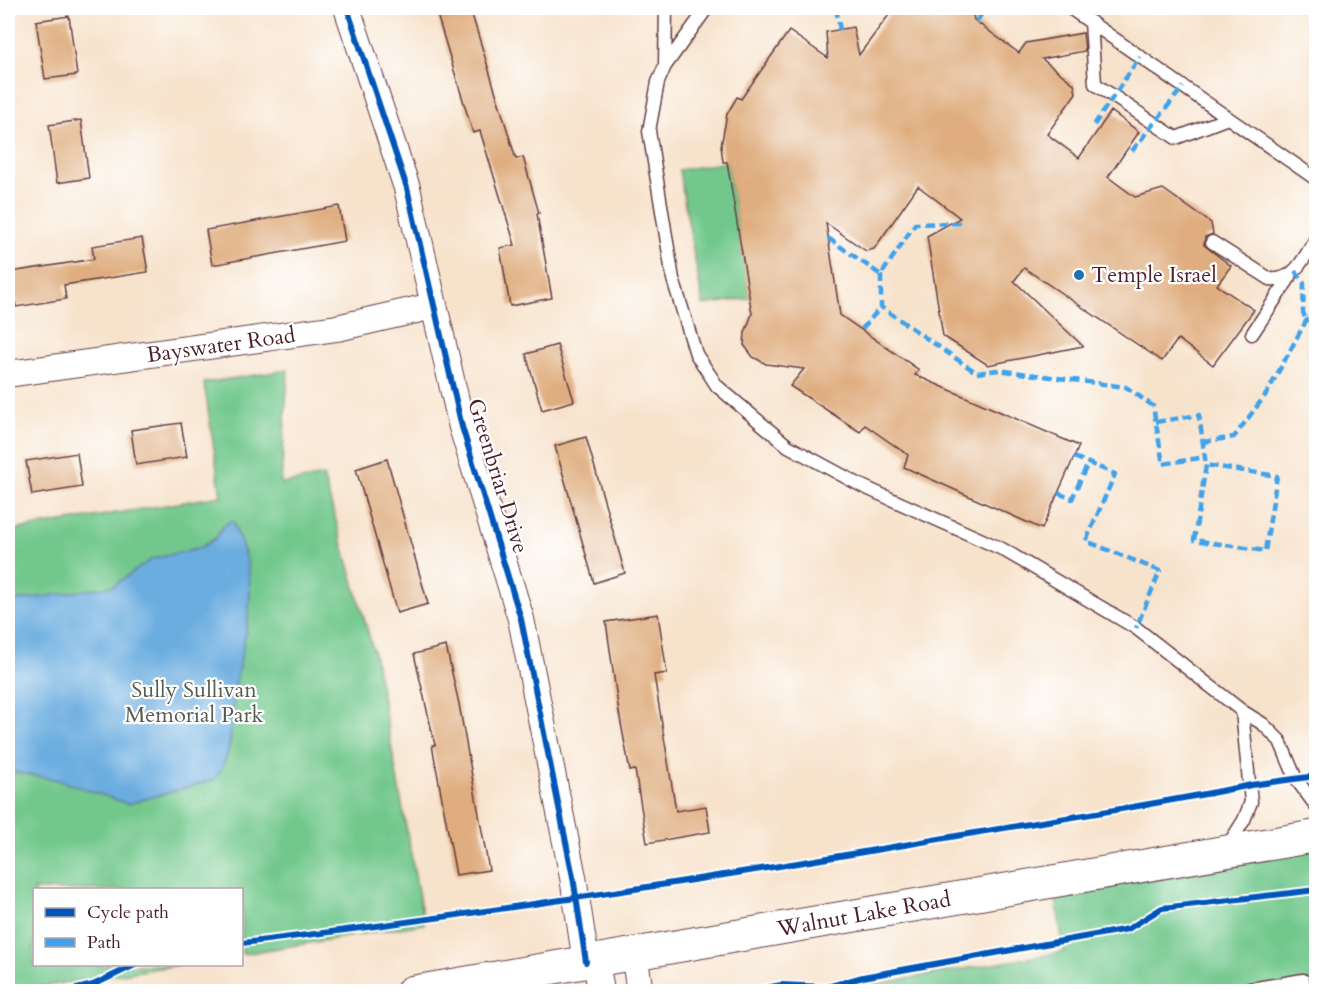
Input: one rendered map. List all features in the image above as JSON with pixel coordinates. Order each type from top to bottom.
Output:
[{"type":"street","name":"Greenbriar Drive","points":[[347,8],[407,188],[462,427],[524,630],[591,962],[601,992]]},
{"type":"street","name":"Bayswater Road","points":[[8,374],[337,328],[433,306]]},
{"type":"street","name":"Walnut Lake Road","points":[[412,992],[1317,836]]},
{"type":"street","points":[[634,954],[640,992]]},
{"type":"lane","points":[[665,66],[666,8]]},
{"type":"lane","points":[[707,8],[665,66],[658,82],[649,132],[673,279],[696,354],[717,386],[788,446],[862,486],[1002,549],[1109,612],[1162,648],[1242,711],[1263,723],[1280,741],[1296,779],[1317,806]]},
{"type":"lane","points":[[1070,8],[1317,179]]},
{"type":"lane","points":[[1091,22],[1095,84],[1176,138],[1228,118]]},
{"type":"lane","points":[[1252,334],[1317,239]]},
{"type":"lane","points":[[1212,242],[1270,279],[1281,280],[1290,277]]},
{"type":"lane","points":[[1225,851],[1244,820],[1251,802],[1242,711]]},
{"type":"lane","points":[[1233,992],[1305,986],[1317,977]]},
{"type":"green space","points":[[727,162],[750,298],[703,305],[679,170]]},
{"type":"green space","name":"Sully Sullivan Memorial Park","points":[[288,370],[281,484],[323,476],[374,653],[424,924],[243,954],[243,888],[33,888],[33,966],[172,966],[8,992],[8,531],[221,496],[204,383]]},
{"type":"green space","points":[[1316,841],[1316,991],[868,992],[869,985],[1064,952],[1054,886]]},
{"type":"water","points":[[231,521],[234,522],[247,560],[250,597],[247,627],[235,688],[229,748],[226,760],[214,780],[128,804],[58,780],[8,771],[8,602],[113,586],[152,559],[202,547],[216,538],[223,526]]},
{"type":"building","points":[[435,8],[470,8],[516,159],[523,157],[539,213],[537,214],[552,298],[510,306],[500,248],[515,245],[480,131],[473,133]]},
{"type":"building","name":"Temple Israel","points":[[894,8],[972,8],[974,20],[1019,53],[1026,43],[1083,33],[1085,51],[1042,59],[1074,84],[1076,93],[1047,134],[1079,158],[1111,111],[1139,132],[1108,177],[1135,197],[1163,189],[1211,223],[1213,234],[1205,237],[1204,245],[1231,266],[1217,285],[1254,310],[1213,365],[1178,339],[1162,361],[1024,268],[1014,281],[1083,346],[988,365],[943,336],[927,236],[960,218],[918,186],[874,249],[866,251],[826,223],[840,315],[919,370],[915,375],[1079,446],[1042,529],[904,467],[908,455],[865,425],[860,432],[790,386],[804,369],[766,364],[753,357],[744,345],[745,333],[752,314],[727,162],[723,162],[721,146],[727,114],[737,97],[741,99],[789,31],[828,58],[826,32],[853,27],[859,55]]},
{"type":"building","points":[[69,16],[77,75],[45,79],[36,21]]},
{"type":"building","points":[[81,120],[89,178],[57,183],[49,125]]},
{"type":"building","points":[[339,206],[345,241],[212,265],[206,230]]},
{"type":"building","points":[[142,238],[148,272],[64,285],[66,299],[16,307],[11,272],[94,259],[92,246]]},
{"type":"building","points":[[557,345],[574,401],[542,410],[526,354]]},
{"type":"building","points":[[181,423],[187,457],[136,465],[131,430]]},
{"type":"building","points":[[586,437],[625,573],[594,583],[555,446]]},
{"type":"building","points":[[77,453],[82,487],[32,495],[26,461]]},
{"type":"building","points":[[387,459],[428,604],[397,613],[356,469]]},
{"type":"building","points":[[658,614],[667,673],[654,675],[676,811],[706,806],[710,832],[647,843],[635,770],[630,771],[619,713],[606,622]]},
{"type":"building","points":[[446,646],[459,704],[489,870],[456,875],[432,745],[435,745],[414,654]]},
{"type":"marked path","points":[[836,8],[840,30]]},
{"type":"marked path","points":[[976,22],[986,8]]},
{"type":"marked path","points":[[1094,125],[1140,57]]},
{"type":"marked path","points":[[1132,151],[1183,87]]},
{"type":"marked path","points":[[828,238],[881,275],[915,224],[960,223]]},
{"type":"marked path","points":[[1295,271],[1304,283],[1303,312],[1306,321]]},
{"type":"marked path","points":[[881,275],[881,307],[977,373],[998,370],[1126,387],[1153,406],[1163,464],[1205,457]]},
{"type":"marked path","points":[[862,329],[881,307]]},
{"type":"marked path","points":[[1203,442],[1234,437],[1267,393],[1306,321],[1316,314]]},
{"type":"marked path","points":[[1156,422],[1199,415],[1206,465],[1194,540],[1265,551],[1277,476],[1206,465]]},
{"type":"marked path","points":[[1074,457],[1115,474],[1086,541],[1160,571],[1136,628]]},
{"type":"marked path","points":[[1058,493],[1072,499],[1088,463]]},
{"type":"cycle path","points":[[347,8],[407,188],[462,427],[521,619],[573,877],[586,962]]},
{"type":"cycle path","points":[[243,943],[423,920],[693,880],[1251,785],[1316,776]]},
{"type":"cycle path","points":[[745,992],[781,985],[827,987],[863,977],[1128,929],[1162,908],[1316,890]]},
{"type":"cycle path","points":[[64,992],[93,985],[133,966]]},
{"type":"place","name":"Temple Israel","points":[[1079,275]]}]
